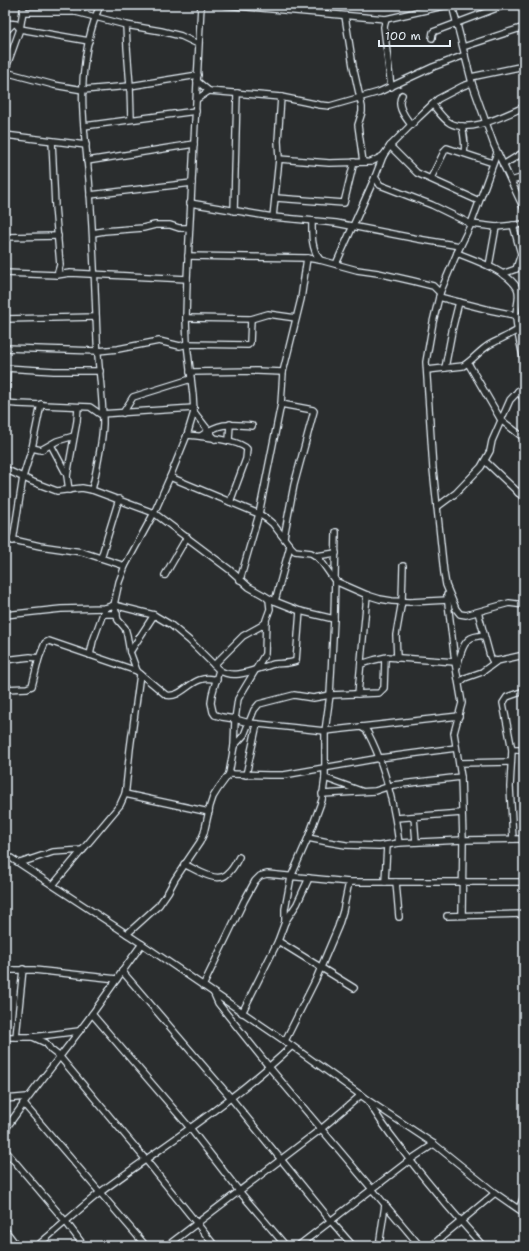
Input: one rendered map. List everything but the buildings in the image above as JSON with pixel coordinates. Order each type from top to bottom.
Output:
[{"type":"street","points":[[24,5],[20,29],[5,72],[54,85],[83,90],[198,78]]},
{"type":"street","points":[[76,12],[79,5]]},
{"type":"street","points":[[92,490],[102,440],[102,414],[93,233],[84,126],[83,90],[85,62],[89,41],[95,16],[100,5]]},
{"type":"street","points":[[53,885],[120,805],[125,794],[138,672],[130,652],[125,628],[118,620],[114,605],[119,582],[125,566],[154,513],[170,477],[187,435],[194,410],[187,344],[186,280],[201,5]]},
{"type":"street","points":[[226,5],[386,19],[448,5]]},
{"type":"street","points":[[452,5],[472,83],[497,152],[524,209]]},
{"type":"street","points":[[432,38],[433,32],[501,6]]},
{"type":"street","points":[[23,12],[76,12],[126,25],[181,36],[198,44]]},
{"type":"street","points":[[345,16],[352,66],[362,107],[358,125],[363,162]]},
{"type":"street","points":[[386,19],[384,27],[391,87]]},
{"type":"street","points":[[5,23],[16,24],[20,29],[89,41]]},
{"type":"street","points":[[5,32],[13,24]]},
{"type":"street","points":[[126,25],[131,119]]},
{"type":"street","points":[[463,47],[524,27]]},
{"type":"street","points":[[197,99],[209,91],[281,97],[330,106],[379,92],[433,67],[465,55]]},
{"type":"street","points":[[471,77],[524,66]]},
{"type":"street","points":[[198,78],[209,91]]},
{"type":"street","points":[[336,264],[383,156],[390,146],[438,99],[472,83]]},
{"type":"street","points":[[234,211],[237,93]]},
{"type":"street","points":[[402,95],[400,102],[404,116],[411,125]]},
{"type":"street","points":[[273,217],[279,159],[278,141],[281,97]]},
{"type":"street","points":[[432,105],[448,122],[462,126],[470,126],[497,119],[524,108]]},
{"type":"street","points":[[84,126],[196,111]]},
{"type":"street","points":[[462,126],[465,138],[464,153]]},
{"type":"street","points":[[5,135],[86,145]]},
{"type":"street","points":[[52,141],[60,265],[57,275]]},
{"type":"street","points":[[87,161],[194,144]]},
{"type":"street","points":[[390,146],[413,170],[479,201]]},
{"type":"street","points":[[431,178],[447,148],[493,163]]},
{"type":"street","points":[[462,915],[463,840],[461,777],[454,733],[462,703],[440,543],[427,370],[428,351],[439,295],[456,253],[471,224],[497,152]]},
{"type":"street","points":[[503,165],[524,152]]},
{"type":"street","points":[[279,159],[320,163],[371,162],[383,156]]},
{"type":"street","points":[[276,198],[344,203],[354,162]]},
{"type":"street","points":[[371,162],[380,185],[442,210],[471,224],[496,227],[524,224]]},
{"type":"street","points":[[511,181],[524,177]]},
{"type":"street","points":[[90,195],[192,183]]},
{"type":"street","points":[[190,203],[273,217],[336,224],[460,246]]},
{"type":"street","points":[[312,221],[313,249],[314,253],[320,260]]},
{"type":"street","points":[[93,233],[143,228],[155,225],[170,225],[179,228],[189,228]]},
{"type":"street","points":[[513,225],[521,254],[516,269]]},
{"type":"street","points":[[489,266],[496,227]]},
{"type":"street","points":[[5,237],[58,236]]},
{"type":"street","points":[[456,253],[489,266],[511,281],[517,288],[519,297],[516,316],[524,361]]},
{"type":"street","points":[[188,256],[307,258],[320,260],[357,270],[378,273],[434,286],[439,295],[459,302],[524,317]]},
{"type":"street","points":[[240,580],[260,514],[281,404],[283,372],[301,298],[307,258]]},
{"type":"street","points":[[502,274],[516,269],[524,264]]},
{"type":"street","points":[[60,265],[70,273]]},
{"type":"street","points":[[5,273],[57,275],[70,273],[186,280]]},
{"type":"street","points":[[445,368],[459,302]]},
{"type":"street","points":[[186,318],[251,319],[268,314],[296,318]]},
{"type":"street","points":[[5,319],[96,317]]},
{"type":"street","points":[[5,348],[98,351],[118,349],[159,341],[180,346],[187,344],[241,346],[250,343],[251,319]]},
{"type":"street","points":[[427,370],[464,366],[488,345],[518,330]]},
{"type":"street","points":[[468,363],[501,420],[524,438]]},
{"type":"street","points":[[100,371],[54,371],[6,368],[6,403],[90,407],[100,414],[194,410]]},
{"type":"street","points":[[190,372],[283,372]]},
{"type":"street","points":[[123,413],[133,397],[191,379]]},
{"type":"street","points":[[437,507],[456,493],[481,467],[485,461],[510,400],[524,385]]},
{"type":"street","points":[[518,391],[524,399]]},
{"type":"street","points":[[13,541],[23,477],[32,448],[41,404]]},
{"type":"street","points":[[281,404],[314,411],[294,485],[284,537]]},
{"type":"street","points":[[68,490],[67,476],[77,421],[78,407]]},
{"type":"street","points":[[194,410],[215,439]]},
{"type":"street","points":[[229,441],[230,424]]},
{"type":"street","points":[[201,436],[221,425],[230,424],[252,426]]},
{"type":"street","points":[[187,435],[237,442],[245,446],[247,449],[246,459],[230,502]]},
{"type":"street","points":[[32,448],[41,450],[61,440],[74,436]]},
{"type":"street","points":[[51,446],[67,476]]},
{"type":"street","points":[[485,461],[524,498]]},
{"type":"street","points":[[5,469],[57,491],[82,488],[92,490],[154,513],[230,570],[249,587],[275,601],[300,611],[334,619]]},
{"type":"street","points":[[170,477],[260,514],[273,524],[290,546],[295,550],[311,553],[316,556],[321,560],[335,580],[366,595],[380,599],[402,601],[448,600]]},
{"type":"street","points":[[518,493],[524,488]]},
{"type":"street","points":[[101,558],[119,499]]},
{"type":"street","points":[[285,922],[285,909],[291,877],[308,838],[322,800],[325,778],[325,731],[330,695],[334,619],[336,532]]},
{"type":"street","points":[[165,575],[187,537]]},
{"type":"street","points":[[5,538],[13,541],[82,552],[125,566]]},
{"type":"street","points":[[275,601],[290,546]]},
{"type":"street","points":[[316,556],[336,554]]},
{"type":"street","points":[[397,658],[396,636],[402,601],[403,566]]},
{"type":"street","points":[[446,585],[456,609],[460,614],[466,615],[510,604],[524,605]]},
{"type":"street","points":[[358,694],[366,595]]},
{"type":"street","points":[[127,934],[159,905],[184,864],[200,842],[204,833],[210,806],[216,793],[229,774],[234,746],[235,719],[238,699],[265,654],[266,622],[270,609],[269,600],[265,596]]},
{"type":"street","points":[[5,615],[61,609],[104,608],[114,605],[154,615],[171,625],[190,640],[218,670],[224,674],[229,674],[244,673],[273,665],[292,663],[296,661],[300,611]]},
{"type":"street","points":[[90,655],[104,608]]},
{"type":"street","points":[[478,612],[490,656],[492,660],[497,661]]},
{"type":"street","points":[[103,614],[116,614]]},
{"type":"street","points":[[130,652],[154,615]]},
{"type":"street","points":[[214,664],[243,636],[266,622]]},
{"type":"street","points":[[456,666],[466,642],[471,638],[484,635]]},
{"type":"street","points":[[5,689],[27,688],[32,686],[45,643],[49,641],[138,672],[166,695],[170,696],[177,694],[198,679],[209,677],[217,680]]},
{"type":"street","points":[[459,683],[465,678],[482,672],[497,661],[524,655]]},
{"type":"street","points":[[5,660],[30,657],[40,658]]},
{"type":"street","points":[[361,664],[385,658],[397,658],[456,666],[465,678]]},
{"type":"street","points":[[234,746],[244,735],[254,710],[259,704],[288,695],[313,698],[330,695],[380,693],[384,688],[385,658]]},
{"type":"street","points":[[218,670],[211,703],[213,712],[215,715],[249,723],[325,731],[459,716]]},
{"type":"street","points":[[513,839],[510,786],[512,750],[503,702],[508,697],[524,692]]},
{"type":"street","points":[[246,775],[257,724]]},
{"type":"street","points":[[361,727],[368,733],[380,758],[396,818],[399,843]]},
{"type":"street","points":[[229,774],[284,775],[380,758],[456,748]]},
{"type":"street","points":[[512,750],[524,750]]},
{"type":"street","points":[[459,763],[511,762]]},
{"type":"street","points":[[322,794],[375,791],[393,785],[461,777]]},
{"type":"street","points":[[325,778],[363,792]]},
{"type":"street","points":[[125,794],[209,812]]},
{"type":"street","points":[[396,818],[462,813]]},
{"type":"street","points":[[414,817],[416,842]]},
{"type":"street","points":[[308,838],[346,845],[387,845],[416,842],[524,839]]},
{"type":"street","points":[[385,882],[387,845]]},
{"type":"street","points":[[20,864],[54,852],[83,850]]},
{"type":"street","points":[[5,854],[142,944],[285,1041],[369,1101],[434,1144],[495,1193],[524,1213]]},
{"type":"street","points":[[184,864],[200,872],[219,878],[230,872],[239,857]]},
{"type":"street","points":[[203,986],[244,901],[255,881],[260,876],[267,874],[349,882],[524,882]]},
{"type":"street","points":[[242,1013],[278,941],[285,922],[297,904],[309,878]]},
{"type":"street","points":[[285,1041],[321,967],[338,927],[349,882]]},
{"type":"street","points":[[396,882],[399,917]]},
{"type":"street","points":[[447,916],[524,914]]},
{"type":"street","points":[[278,941],[354,988]]},
{"type":"street","points":[[5,1130],[27,1097],[92,1014],[142,944]]},
{"type":"street","points":[[5,970],[23,969],[117,979]]},
{"type":"street","points":[[16,1037],[23,969]]},
{"type":"street","points":[[122,970],[231,1098],[353,1246]]},
{"type":"street","points":[[214,993],[218,1003],[270,1068],[420,1246]]},
{"type":"street","points":[[92,1014],[190,1128],[239,1191],[286,1246]]},
{"type":"street","points":[[5,1037],[33,1037],[79,1031]]},
{"type":"street","points":[[33,1037],[46,1043],[51,1050],[60,1056],[216,1246]]},
{"type":"street","points":[[37,1246],[101,1192],[270,1068],[292,1046]]},
{"type":"street","points":[[167,1246],[321,1129],[361,1095]]},
{"type":"street","points":[[5,1100],[27,1097]]},
{"type":"street","points":[[369,1101],[377,1116],[410,1160],[461,1222],[483,1246]]},
{"type":"street","points":[[23,1103],[146,1246]]},
{"type":"street","points":[[298,1246],[371,1189],[434,1144]]},
{"type":"street","points":[[5,1150],[66,1222],[84,1246]]},
{"type":"street","points":[[431,1246],[495,1193]]},
{"type":"street","points":[[518,1209],[524,1196]]},
{"type":"street","points":[[379,1246],[385,1205]]},
{"type":"street","points":[[5,1230],[17,1246]]}]
